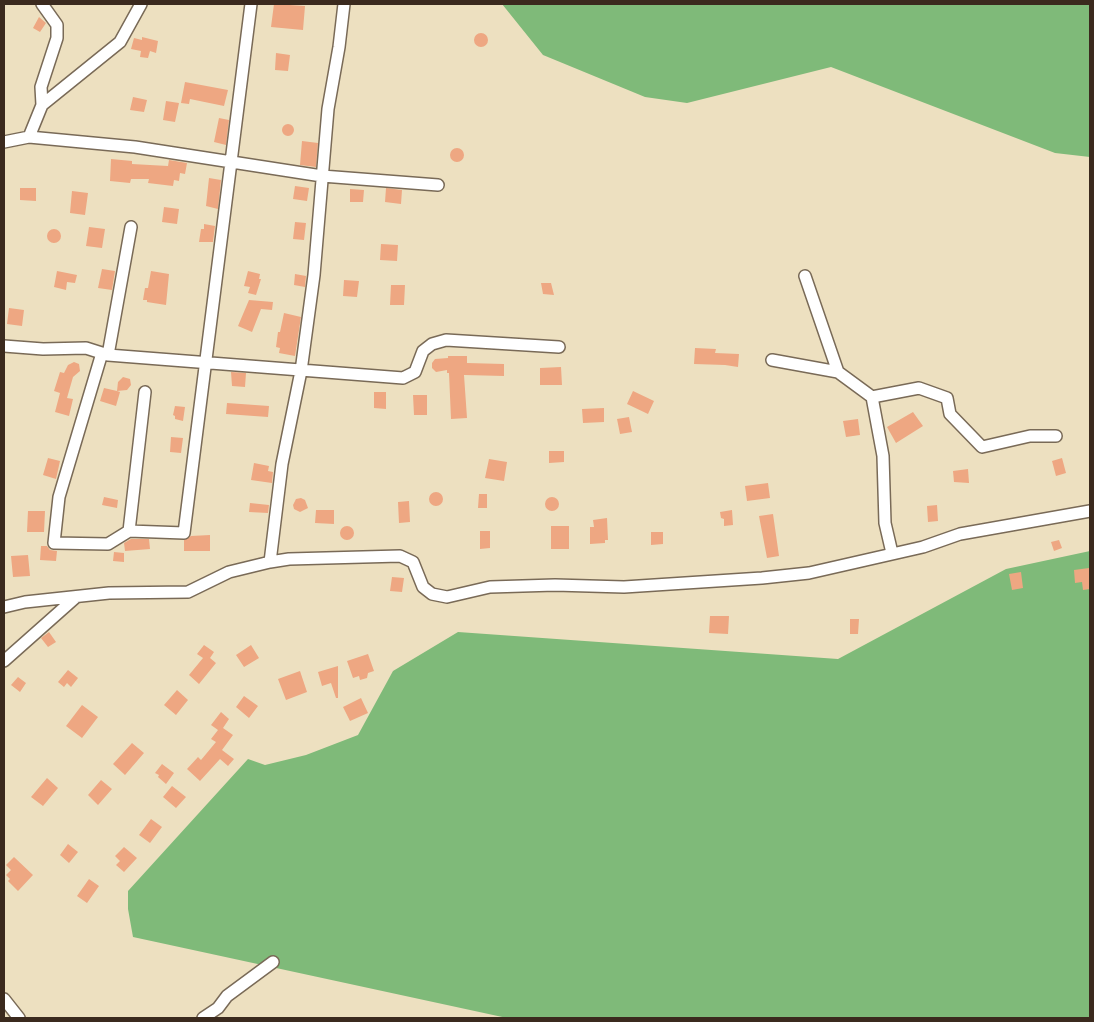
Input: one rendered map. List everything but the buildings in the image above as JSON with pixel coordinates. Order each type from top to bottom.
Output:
[{"type":"street","points":[[29,137],[42,106],[41,87],[57,38],[57,25],[42,4]]},
{"type":"street","points":[[42,106],[120,42],[141,4]]},
{"type":"street","points":[[131,227],[105,354],[59,497],[54,543],[108,544],[129,531],[184,534],[251,4]]},
{"type":"street","points":[[270,562],[282,464],[301,371],[314,275],[328,109],[339,47],[344,4]]},
{"type":"street","points":[[4,142],[29,137],[135,147],[322,176],[438,185]]},
{"type":"street","points":[[805,276],[838,372]]},
{"type":"street","points":[[4,346],[43,349],[86,348],[105,354],[403,378],[415,372],[423,351],[432,344],[446,340],[559,347]]},
{"type":"street","points":[[772,360],[838,372],[872,397],[883,456],[885,523],[892,553]]},
{"type":"street","points":[[872,397],[919,388],[946,398],[950,414],[982,448],[1030,436],[1056,436]]},
{"type":"street","points":[[129,531],[146,392]]},
{"type":"street","points":[[4,607],[25,602],[109,593],[188,592],[229,572],[289,559],[400,556],[413,562],[423,587],[432,594],[447,597],[490,587],[555,585],[624,587],[771,577],[808,573],[923,547],[960,534],[1090,511]]},
{"type":"street","points":[[4,662],[75,598]]},
{"type":"street","points":[[203,1018],[218,1008],[227,996],[274,962]]},
{"type":"street","points":[[4,999],[18,1018]]},
{"type":"street","points":[[218,1008],[226,1018]]},
{"type":"green space","points":[[502,4],[1090,4],[1090,157],[1055,153],[831,67],[687,103],[645,97],[543,55]]},
{"type":"green space","points":[[1090,551],[1090,1018],[507,1018],[133,937],[128,909],[128,891],[248,759],[265,765],[306,755],[358,735],[393,671],[458,632],[838,659],[1006,569]]}]
